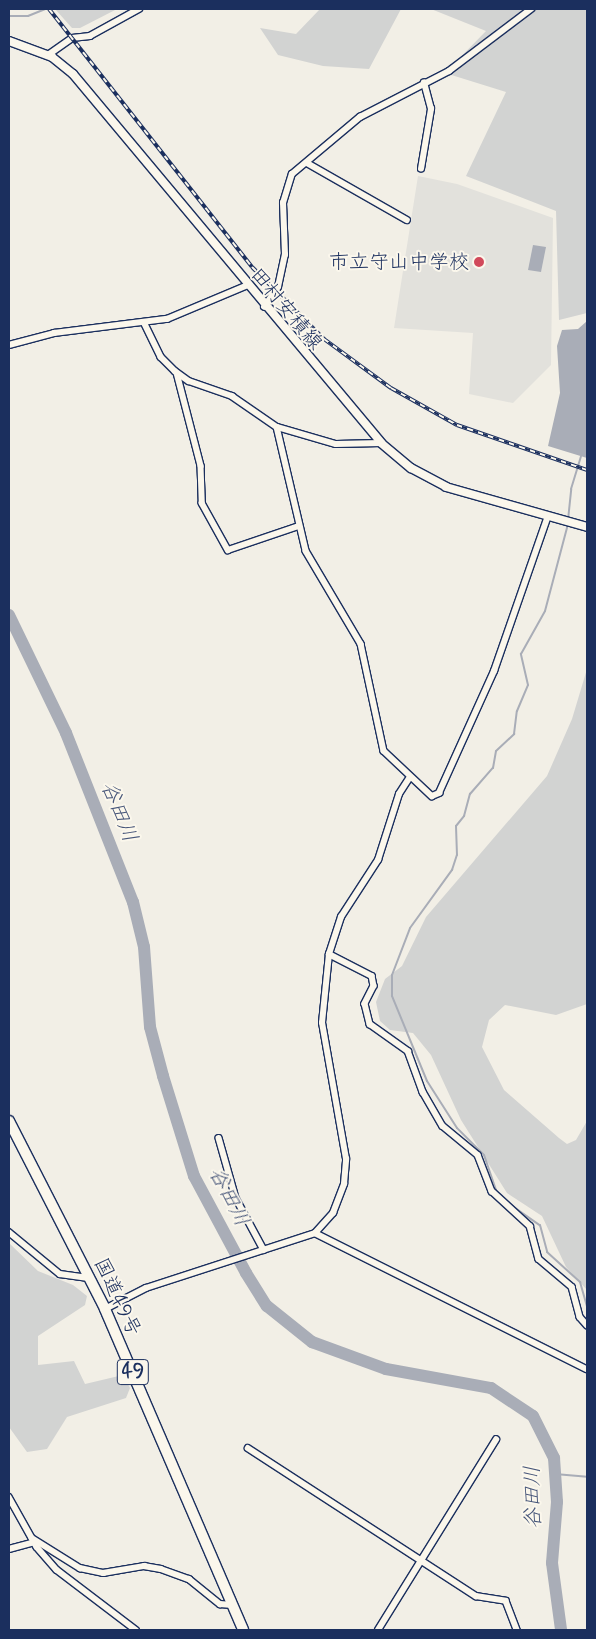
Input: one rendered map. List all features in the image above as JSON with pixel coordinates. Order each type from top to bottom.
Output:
[{"type":"highway","name":"国道49号","points":[[9,1121],[105,1309],[243,1630]]},
{"type":"main road","name":"田村安積線","points":[[9,40],[48,55],[73,74],[264,308],[381,443],[411,468],[446,487],[587,527]]},
{"type":"street","points":[[48,55],[72,38],[90,36],[139,9]]},
{"type":"street","points":[[264,308],[278,286],[285,255],[285,194],[292,174],[360,116],[424,83],[486,46],[531,9]]},
{"type":"street","points":[[421,169],[430,109],[424,83]]},
{"type":"street","points":[[306,163],[407,220]]},
{"type":"street","points":[[9,345],[54,333],[144,322],[179,315],[246,286]]},
{"type":"street","points":[[144,322],[161,357],[176,373],[232,396],[277,427],[336,444],[381,443]]},
{"type":"street","points":[[176,373],[201,466],[202,503],[228,550],[299,526]]},
{"type":"street","points":[[277,427],[299,526],[310,561],[361,644],[384,751],[432,796],[440,793],[494,671],[548,516]]},
{"type":"street","points":[[105,1309],[146,1288],[315,1233],[337,1206],[345,1170],[322,1024],[329,954],[341,917],[378,860],[399,794],[410,777]]},
{"type":"street","points":[[329,954],[372,976],[374,986],[365,1004],[370,1024],[408,1051],[423,1092],[443,1126],[478,1155],[492,1191],[530,1226],[539,1259],[572,1287],[580,1317],[587,1325]]},
{"type":"street","points":[[219,1138],[236,1198],[263,1250]]},
{"type":"street","points":[[9,1232],[60,1274],[90,1278]]},
{"type":"street","points":[[315,1233],[587,1369]]},
{"type":"street","points":[[378,1630],[496,1440]]},
{"type":"street","points":[[248,1448],[479,1598],[506,1601],[517,1630]]},
{"type":"street","points":[[9,1497],[34,1540],[69,1581],[136,1630]]},
{"type":"street","points":[[34,1540],[80,1568],[103,1573],[144,1566],[161,1568],[189,1579],[220,1604],[232,1605]]},
{"type":"street","points":[[9,1549],[34,1540]]},
{"type":"shaded area","points":[[55,9],[117,9],[80,28],[72,28]]},
{"type":"shaded area","points":[[320,9],[401,9],[369,69],[323,66],[278,55],[260,28],[296,34]]},
{"type":"shaded area","points":[[431,9],[587,9],[587,313],[559,320],[556,211],[466,176],[506,92],[445,73],[486,31]]},
{"type":"shaded area","name":"市立守山中学校","points":[[418,176],[457,184],[553,218],[551,365],[513,403],[469,394],[473,333],[394,328]]},
{"type":"shaded area","points":[[533,245],[546,247],[541,272],[528,270]]},
{"type":"shaded area","points":[[587,321],[587,458],[548,446],[560,393],[557,346],[562,330],[578,329]]},
{"type":"shaded area","points":[[587,669],[587,1004],[556,1015],[505,1005],[489,1020],[482,1047],[504,1090],[567,1144],[576,1140],[587,1121],[587,1290],[566,1267],[542,1216],[507,1193],[461,1120],[431,1055],[413,1033],[390,1030],[380,1021],[376,1002],[385,979],[402,966],[426,917],[547,776],[572,719]]},
{"type":"shaded area","points":[[9,1243],[38,1271],[73,1285],[87,1296],[85,1305],[38,1336],[38,1365],[74,1361],[85,1384],[123,1375],[130,1388],[126,1398],[67,1417],[47,1449],[27,1452],[9,1427]]},
{"type":"waterway","points":[[9,16],[28,16],[45,9]]},
{"type":"waterway","points":[[568,520],[571,489],[581,456]]},
{"type":"waterway","points":[[497,1193],[484,1155],[457,1128],[427,1081],[392,996],[392,975],[410,928],[452,870],[457,855],[456,826],[464,816],[470,794],[493,768],[496,751],[514,734],[517,711],[528,685],[521,654],[545,611],[568,524]]},
{"type":"waterway","name":"谷田川","points":[[9,615],[66,733],[133,902],[144,947],[150,1027],[163,1076],[194,1176],[246,1273],[267,1306],[312,1342],[386,1369],[491,1388],[533,1416],[554,1458],[557,1502],[552,1563],[561,1630]]},
{"type":"waterway","points":[[508,1203],[540,1225],[547,1252],[580,1282],[587,1307]]},
{"type":"waterway","points":[[555,1474],[587,1477]]},
{"type":"railway","points":[[49,9],[252,267],[324,339],[391,388],[457,425],[587,470]]},
{"type":"place","name":"市立守山中学校","points":[[479,262]]}]
